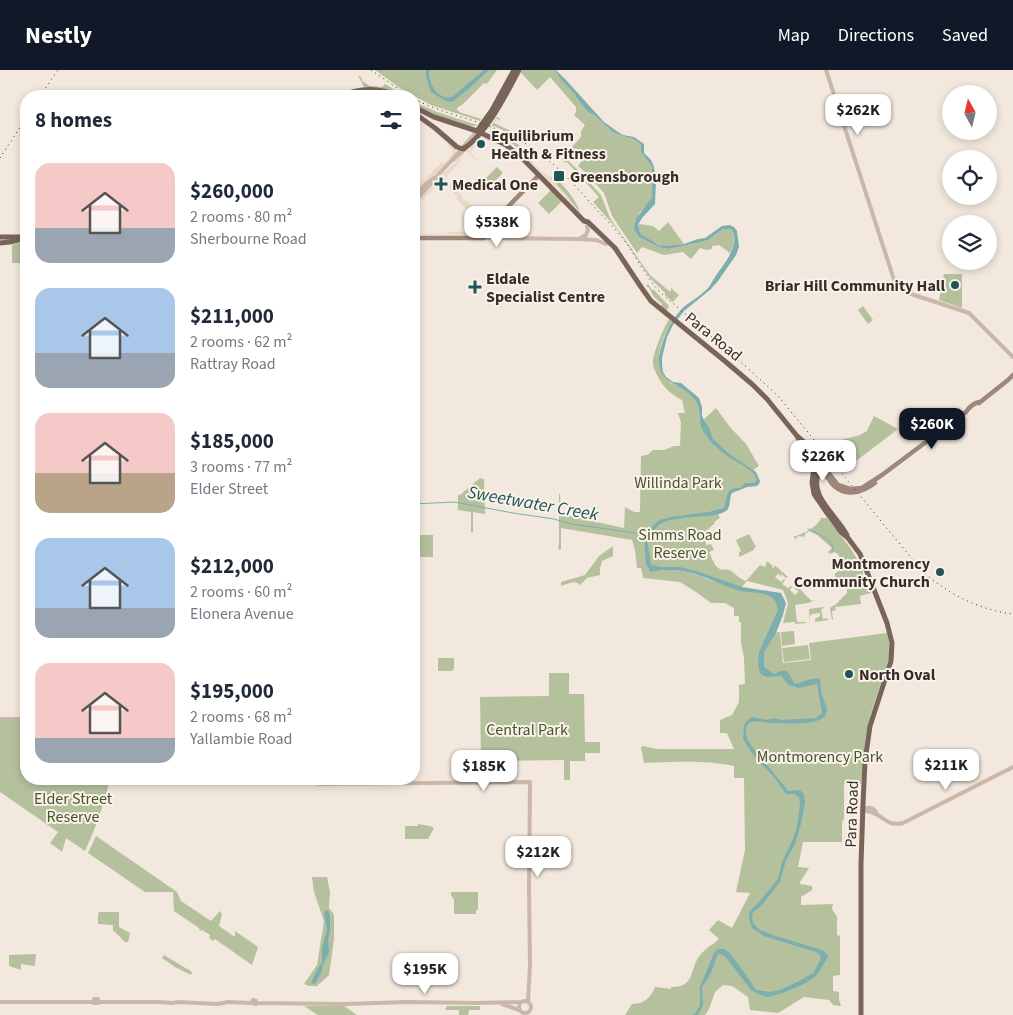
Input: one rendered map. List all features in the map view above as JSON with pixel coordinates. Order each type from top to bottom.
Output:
[{"type":"main road","points":[[483,128],[514,70]]},
{"type":"main road","points":[[420,115],[460,149],[465,148],[483,128],[506,94],[519,70]]},
{"type":"main road","points":[[369,90],[383,90]]},
{"type":"main road","name":"Para Road","points":[[420,112],[439,119],[483,128],[490,136],[510,147],[613,246],[649,298],[758,390],[805,444],[812,458],[821,463]]},
{"type":"main road","points":[[420,238],[482,238],[493,222],[539,175]]},
{"type":"main road","name":"Para Road","points":[[584,220],[587,226],[618,254]]},
{"type":"main road","points":[[0,237],[20,238]]},
{"type":"main road","points":[[0,242],[20,240]]},
{"type":"main road","points":[[817,469],[825,473],[832,484],[837,486],[852,489],[868,486],[966,412],[975,403],[980,402],[1011,378]]},
{"type":"main road","name":"Para Road","points":[[797,436],[817,469],[816,482],[818,494],[860,554],[889,628],[892,646],[891,661],[872,718],[865,761],[862,810],[861,1015]]},
{"type":"main road","points":[[821,463],[837,486]]},
{"type":"main road","points":[[817,469],[822,468],[821,463]]},
{"type":"street","points":[[826,70],[896,286],[905,292],[969,313],[1013,357]]},
{"type":"street","points":[[420,195],[460,149],[483,128]]},
{"type":"street","points":[[451,161],[468,146]]},
{"type":"street","points":[[420,189],[435,179]]},
{"type":"street","points":[[577,239],[583,238],[586,235],[588,231],[587,226]]},
{"type":"street","points":[[482,238],[577,239],[596,240],[606,244]]},
{"type":"street","points":[[0,719],[20,719]]},
{"type":"street","points":[[862,810],[867,807],[871,808],[886,822],[892,824],[903,823],[1013,767]]},
{"type":"street","points":[[420,781],[529,782],[528,1002],[531,1006],[528,1013]]},
{"type":"street","points":[[528,1013],[519,1006],[528,996],[529,990]]},
{"type":"street","points":[[0,1002],[96,1001],[160,1002],[172,1004],[179,1002],[205,1002],[213,1004],[228,1002],[528,1002]]},
{"type":"street","points":[[497,1003],[528,1013]]},
{"type":"green space","points":[[375,70],[497,70],[487,84],[484,83],[457,108],[459,112],[481,119],[480,121],[431,105],[420,99],[420,90],[404,90]]},
{"type":"green space","points":[[522,70],[555,70],[588,112],[614,133],[633,139],[641,145],[641,152],[652,167],[652,197],[651,201],[640,212],[634,230],[639,237],[659,247],[668,249],[708,240],[723,229],[731,229],[734,241],[730,253],[719,245],[712,246],[712,249],[706,250],[700,248],[691,259],[683,252],[664,255],[642,247],[637,253],[612,216],[604,193],[578,166],[584,158],[572,147],[581,137],[581,131],[585,125],[574,115],[576,107],[550,77],[537,90],[521,73]]},
{"type":"green space","points":[[358,75],[362,81],[370,86],[382,87],[385,84],[394,90],[380,90],[364,87]]},
{"type":"green space","points":[[420,105],[477,125],[469,126],[444,119],[420,108]]},
{"type":"green space","points":[[497,117],[500,119],[499,121],[497,118],[494,123],[521,136],[524,135],[522,139],[494,126],[490,129]]},
{"type":"green space","points":[[490,129],[522,147],[538,161],[507,140],[490,132]]},
{"type":"green space","points":[[564,157],[601,195],[610,218],[650,275],[669,291],[671,291],[671,288],[679,295],[673,302],[650,278],[617,229],[593,202],[599,197],[567,162],[561,159]]},
{"type":"green space","points":[[497,167],[502,172],[486,190],[475,180],[485,179]]},
{"type":"green space","points":[[559,181],[574,199],[580,212],[556,184]]},
{"type":"green space","points":[[551,190],[562,201],[549,214],[538,203]]},
{"type":"green space","points":[[497,221],[508,232],[507,236],[487,235],[488,230]]},
{"type":"green space","points":[[668,222],[684,244],[664,246],[643,236],[638,229],[639,224],[653,226],[659,231]]},
{"type":"green space","points":[[20,243],[20,263],[12,263],[12,245]]},
{"type":"green space","points":[[944,274],[962,274],[962,308],[939,300]]},
{"type":"green space","points":[[648,284],[668,305],[669,307],[666,311],[646,286]]},
{"type":"green space","points":[[863,306],[873,320],[868,324],[858,310]]},
{"type":"green space","points":[[669,319],[672,321],[660,348],[659,363],[661,370],[671,383],[693,397],[698,405],[700,423],[716,408],[746,444],[759,466],[752,471],[757,477],[758,483],[730,492],[727,507],[717,512],[720,518],[704,533],[706,545],[711,544],[714,550],[709,552],[713,562],[720,569],[729,570],[746,581],[760,565],[765,567],[767,561],[772,567],[775,569],[773,565],[777,567],[788,577],[786,578],[780,573],[782,577],[778,574],[775,577],[781,582],[784,579],[782,584],[788,588],[791,586],[790,590],[795,595],[798,591],[793,587],[797,586],[812,601],[819,599],[808,603],[795,605],[797,622],[806,623],[783,623],[788,603],[783,590],[747,581],[741,588],[767,593],[781,605],[772,633],[780,632],[783,663],[811,660],[809,643],[887,633],[890,647],[889,659],[866,734],[861,784],[844,784],[842,842],[803,842],[798,867],[809,868],[800,884],[812,886],[812,890],[801,897],[801,905],[833,904],[832,909],[837,917],[837,935],[840,936],[840,975],[833,976],[833,991],[839,992],[841,1006],[833,1005],[829,1000],[804,997],[778,1013],[750,1010],[748,997],[732,986],[723,985],[715,992],[705,1015],[625,1015],[632,1004],[643,1002],[649,997],[655,987],[671,989],[671,987],[678,987],[688,982],[700,955],[719,939],[709,930],[718,920],[732,928],[750,893],[736,892],[745,850],[744,778],[734,778],[734,766],[723,764],[689,762],[644,763],[641,747],[657,749],[734,749],[727,733],[720,733],[720,720],[732,715],[739,702],[739,685],[745,684],[739,616],[734,616],[734,608],[725,603],[711,603],[680,582],[643,578],[641,568],[637,568],[632,540],[561,528],[561,549],[559,550],[558,546],[559,494],[561,514],[624,528],[625,507],[634,512],[640,512],[641,456],[647,455],[653,450],[664,450],[680,446],[681,423],[678,413],[685,413],[682,400],[664,387],[653,365],[656,348]],"holes":[[[649,568],[683,569],[740,589],[683,571],[652,572]]]},
{"type":"green space","points":[[874,416],[898,429],[843,471],[819,443],[822,441],[830,443],[860,435],[867,431]]},
{"type":"green space","points":[[480,478],[484,479],[485,514],[473,512],[473,532],[471,532],[471,512],[458,510],[458,495]]},
{"type":"green space","points":[[821,518],[827,518],[853,552],[871,593],[860,596],[861,604],[835,607],[836,610],[832,611],[833,620],[830,608],[834,605],[837,606],[835,605],[847,593],[847,588],[835,578],[835,573],[839,571],[835,562],[839,561],[839,556],[834,552],[830,554],[828,552],[832,548],[817,535],[809,531],[808,533],[806,532],[804,537],[798,536],[796,539],[793,537],[813,528]]},
{"type":"green space","points":[[749,534],[756,547],[754,550],[739,557],[739,552],[741,551],[736,540]]},
{"type":"green space","points":[[420,535],[433,535],[433,557],[420,557]]},
{"type":"green space","points":[[613,546],[613,556],[602,561],[600,575],[587,578],[580,585],[573,582],[561,586],[561,582],[585,575],[599,556]]},
{"type":"green space","points":[[823,607],[821,609],[823,619],[827,618],[828,620],[815,622],[820,613],[812,614],[810,616],[810,623],[809,609]]},
{"type":"green space","points":[[794,631],[795,644],[782,646],[781,632]]},
{"type":"green space","points":[[808,645],[810,659],[784,662],[782,648]]},
{"type":"green space","points":[[438,658],[454,658],[454,669],[452,671],[438,671]]},
{"type":"green space","name":"Central Park","points":[[549,673],[569,673],[569,694],[584,694],[585,742],[600,742],[600,753],[585,753],[585,761],[570,761],[570,780],[564,780],[564,760],[481,761],[480,697],[549,696]]},
{"type":"green space","name":"Elder Street Reserve","points":[[0,721],[20,721],[20,785],[108,785],[93,833],[85,851],[66,838],[62,852],[50,843],[58,832],[0,792]]},
{"type":"green space","points":[[418,824],[434,828],[428,839],[405,839],[405,826],[418,826]]},
{"type":"green space","points":[[96,836],[177,892],[181,901],[211,921],[220,911],[222,914],[219,926],[235,937],[235,931],[258,947],[252,965],[215,939],[213,941],[209,938],[210,935],[202,930],[200,931],[199,928],[174,911],[173,892],[145,892],[88,853]]},
{"type":"green space","points":[[312,877],[327,877],[330,892],[329,908],[334,915],[334,939],[329,975],[317,986],[304,984],[317,965],[324,921],[314,892]]},
{"type":"green space","points":[[451,892],[478,892],[478,910],[476,910],[476,914],[455,914],[454,900]]},
{"type":"green space","points":[[99,912],[119,912],[119,927],[130,933],[128,942],[125,942],[113,931],[113,925],[98,924]]},
{"type":"green space","points":[[36,954],[35,966],[21,964],[21,970],[9,966],[9,955]]},
{"type":"green space","points":[[164,955],[192,972],[191,975],[162,958]]},
{"type":"green space","points":[[304,1006],[344,1006],[357,1015],[318,1015]]},
{"type":"green space","points":[[447,1006],[480,1006],[480,1010],[469,1010],[468,1015],[459,1015],[459,1010],[445,1010]]},
{"type":"shaded area","points":[[484,137],[498,143],[481,139],[470,152],[478,161],[466,151],[460,158],[461,160],[445,178],[464,201],[466,200],[486,221],[495,213],[495,215],[484,227],[471,234],[422,235],[423,227],[423,234],[441,234],[458,231],[470,233],[482,226],[442,181],[420,202],[420,197],[423,196],[437,179],[467,149],[468,151],[480,138]]},
{"type":"shaded area","points":[[447,144],[456,149],[456,152],[434,176],[424,181],[420,186],[420,184],[454,152]]},
{"type":"shaded area","points":[[527,159],[530,159],[550,177],[562,166],[552,176],[552,179],[580,214],[558,188]]},
{"type":"water","points":[[426,70],[429,70],[434,90],[442,96],[452,97],[484,70],[489,70],[452,102],[446,101],[431,92]]},
{"type":"water","points":[[555,70],[604,122],[623,135],[634,137],[644,144],[644,153],[651,160],[654,167],[656,182],[655,204],[638,225],[642,235],[659,245],[666,246],[684,244],[705,238],[722,226],[729,225],[737,231],[739,247],[736,255],[711,289],[684,311],[673,325],[667,337],[662,365],[666,377],[673,382],[681,383],[699,398],[702,416],[713,439],[729,454],[756,472],[760,481],[757,486],[747,487],[732,493],[729,507],[724,512],[675,519],[660,524],[647,539],[651,565],[680,567],[742,587],[781,593],[786,603],[776,633],[764,652],[764,667],[774,674],[783,671],[788,672],[795,684],[811,679],[820,679],[821,692],[827,709],[825,717],[813,722],[771,723],[754,721],[747,725],[746,734],[753,748],[788,791],[800,790],[804,795],[805,802],[795,844],[786,860],[780,882],[761,906],[753,912],[753,923],[760,930],[772,935],[822,950],[828,957],[817,975],[806,983],[768,997],[751,990],[725,956],[717,955],[715,964],[702,987],[703,1005],[698,1015],[693,1015],[700,1006],[700,987],[714,953],[718,949],[724,949],[729,952],[756,990],[770,992],[780,990],[813,973],[821,959],[820,955],[816,952],[764,936],[752,928],[749,914],[778,879],[782,862],[797,827],[800,805],[799,797],[794,794],[786,794],[774,777],[753,754],[743,738],[744,725],[750,718],[766,720],[774,718],[781,720],[816,718],[822,713],[817,684],[798,688],[789,685],[781,676],[767,677],[760,673],[758,664],[759,652],[778,610],[773,598],[764,594],[741,591],[687,572],[664,570],[651,572],[646,564],[644,535],[658,521],[724,508],[729,491],[740,488],[745,483],[754,483],[757,480],[750,470],[722,452],[712,443],[702,428],[697,403],[685,390],[667,379],[660,368],[659,360],[662,345],[671,324],[683,307],[709,287],[733,248],[734,235],[731,229],[723,229],[708,240],[668,249],[659,247],[639,237],[634,230],[636,219],[652,197],[652,167],[641,152],[641,145],[633,139],[614,133],[588,112]]},
{"type":"water","points":[[327,910],[330,918],[329,952],[315,984],[311,983],[322,963],[322,948],[327,930],[324,912]]},
{"type":"waterway","name":"Sweetwater Creek","points":[[420,504],[454,502],[554,519],[571,524],[643,534],[644,536]]},
{"type":"waterway","points":[[808,529],[828,540],[833,547],[833,551]]},
{"type":"railway","points":[[44,90],[58,70]]},
{"type":"railway","points":[[371,70],[400,90]]},
{"type":"railway","points":[[420,102],[510,135],[534,149],[554,165],[621,236],[650,280],[661,293],[778,396],[922,571],[942,587],[964,600],[988,609],[1013,614]]},
{"type":"railway","points":[[0,158],[20,127]]},
{"type":"place","name":"Equilibrium Health & Fitness","points":[[481,144]]},
{"type":"place","name":"Greensborough","points":[[559,176]]},
{"type":"place","name":"Medical One","points":[[441,184]]},
{"type":"place","name":"Briar Hill Community Hall","points":[[955,285]]},
{"type":"place","name":"Eldale Specialist Centre","points":[[475,287]]},
{"type":"place","name":"Montmorency Community Church","points":[[940,572]]},
{"type":"place","name":"North Oval","points":[[849,674]]},
{"type":"park label","name":"Willinda Park","points":[[678,482]]},
{"type":"park label","name":"Simms Road Reserve","points":[[680,543]]},
{"type":"park label","name":"Montmorency Park","points":[[820,756]]}]
